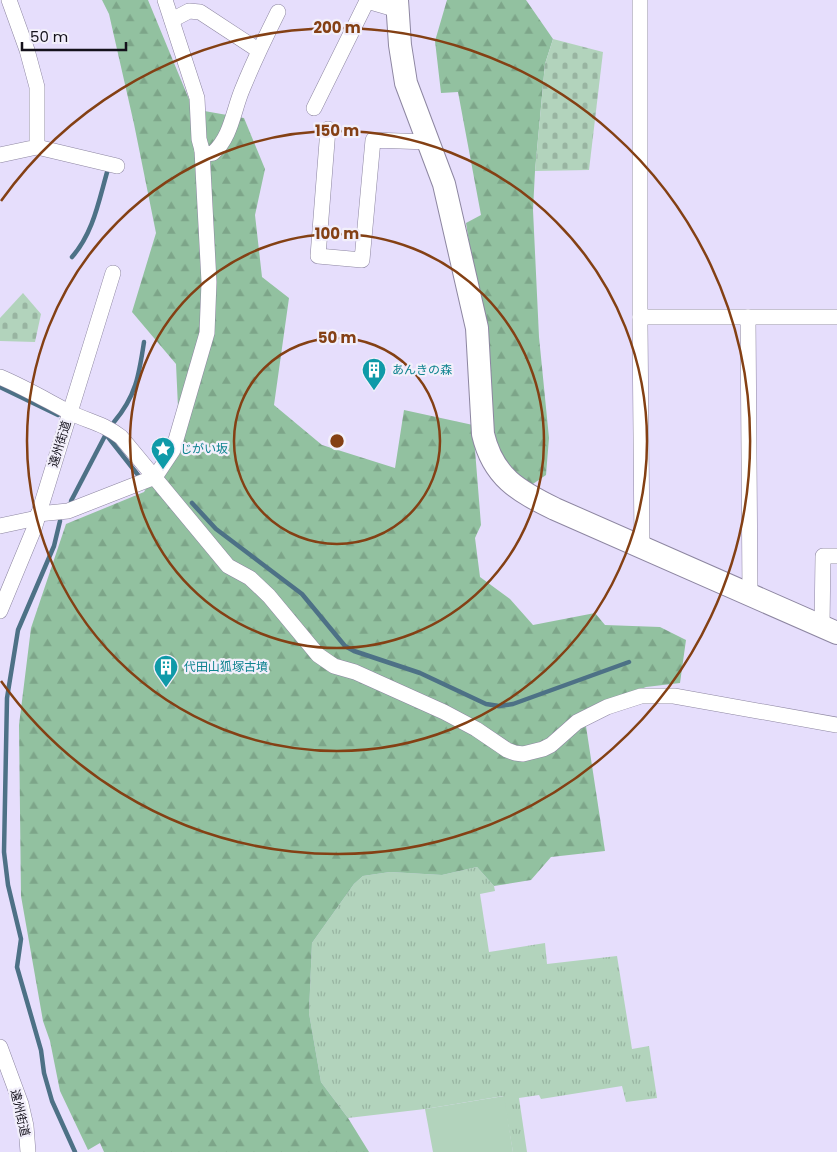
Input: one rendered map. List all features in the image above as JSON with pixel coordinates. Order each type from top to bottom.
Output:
[{"type":"street","points":[[9,0],[27,50],[37,87],[37,147]]},
{"type":"street","points":[[0,526],[38,516],[68,511],[155,477],[172,450],[207,333],[209,282],[202,150],[199,139],[197,98],[165,0]]},
{"type":"street","points":[[640,0],[642,547]]},
{"type":"street","points":[[314,108],[367,1],[398,5],[400,45],[406,83],[444,184],[477,328],[483,434],[486,448],[494,464],[508,481],[530,497],[830,630],[823,556],[837,556]]},
{"type":"street","points":[[172,20],[189,11],[200,12],[258,50]]},
{"type":"street","points":[[202,150],[207,154],[213,154],[223,144],[258,50],[278,12]]},
{"type":"street","points":[[328,129],[318,256],[362,260],[373,140],[428,142]]},
{"type":"street","points":[[0,155],[37,147],[117,166]]},
{"type":"street","name":"遠州街道","points":[[0,611],[31,539],[112,273]]},
{"type":"street","points":[[640,317],[837,317]]},
{"type":"street","points":[[748,317],[750,595]]},
{"type":"street","points":[[0,377],[70,412],[108,427],[121,437],[228,566],[250,578],[263,590],[318,655],[334,666],[355,672],[444,712],[476,729],[514,753],[533,753],[543,749],[551,745],[577,722],[608,707],[641,696],[674,696],[837,725]]},
{"type":"street","name":"遠州街道","points":[[0,1047],[21,1104],[26,1126],[28,1152]]},
{"type":"green space","points":[[102,0],[148,0],[193,109],[244,118],[265,169],[255,215],[262,277],[289,298],[274,405],[322,445],[395,468],[404,410],[473,425],[481,525],[475,538],[480,577],[510,599],[533,625],[595,613],[605,625],[660,627],[686,640],[680,683],[646,687],[584,713],[605,851],[551,857],[531,880],[494,886],[477,867],[442,875],[390,872],[363,876],[354,884],[312,943],[309,1013],[321,1082],[348,1118],[369,1152],[104,1152],[100,1143],[88,1150],[60,1091],[50,1041],[43,1021],[21,896],[19,725],[31,628],[66,524],[144,492],[179,429],[176,364],[132,312],[156,233],[109,14]]},
{"type":"green space","points":[[447,0],[526,0],[553,39],[545,64],[533,210],[539,337],[549,438],[546,475],[530,486],[494,452],[487,356],[466,223],[481,215],[458,92],[441,93],[435,41]]},
{"type":"green space","points":[[553,39],[603,52],[589,170],[535,171],[545,64]]},
{"type":"green space","points":[[23,293],[41,314],[35,342],[0,341],[0,318]]},
{"type":"green space","points":[[477,867],[494,886],[495,891],[480,894],[489,952],[545,943],[547,964],[617,956],[632,1049],[649,1046],[657,1098],[626,1102],[622,1086],[541,1099],[539,1095],[519,1098],[527,1152],[513,1152],[503,1096],[425,1109],[348,1118],[321,1082],[309,1013],[312,943],[354,884],[363,876],[390,872],[442,875]]},
{"type":"green space","points":[[504,1096],[513,1152],[433,1152],[425,1109]]},
{"type":"waterway","points":[[72,257],[91,226],[108,169]]},
{"type":"waterway","points":[[114,422],[132,394],[144,342]]},
{"type":"waterway","points":[[0,387],[58,415]]},
{"type":"waterway","points":[[71,501],[107,432]]},
{"type":"waterway","points":[[108,437],[138,475]]},
{"type":"waterway","points":[[192,503],[216,529],[302,594],[345,646],[354,651],[420,673],[486,704],[499,706],[513,704],[629,662]]},
{"type":"waterway","points":[[60,521],[54,546],[18,630],[7,698],[4,852],[8,885],[21,939],[17,967],[41,1050],[44,1073],[52,1101],[75,1152]]},
{"type":"place","name":"あんきの森","points":[[374,391]]},
{"type":"place","name":"じがい坂","points":[[163,470]]},
{"type":"place","name":"代田山狐塚古墳","points":[[166,688]]}]
